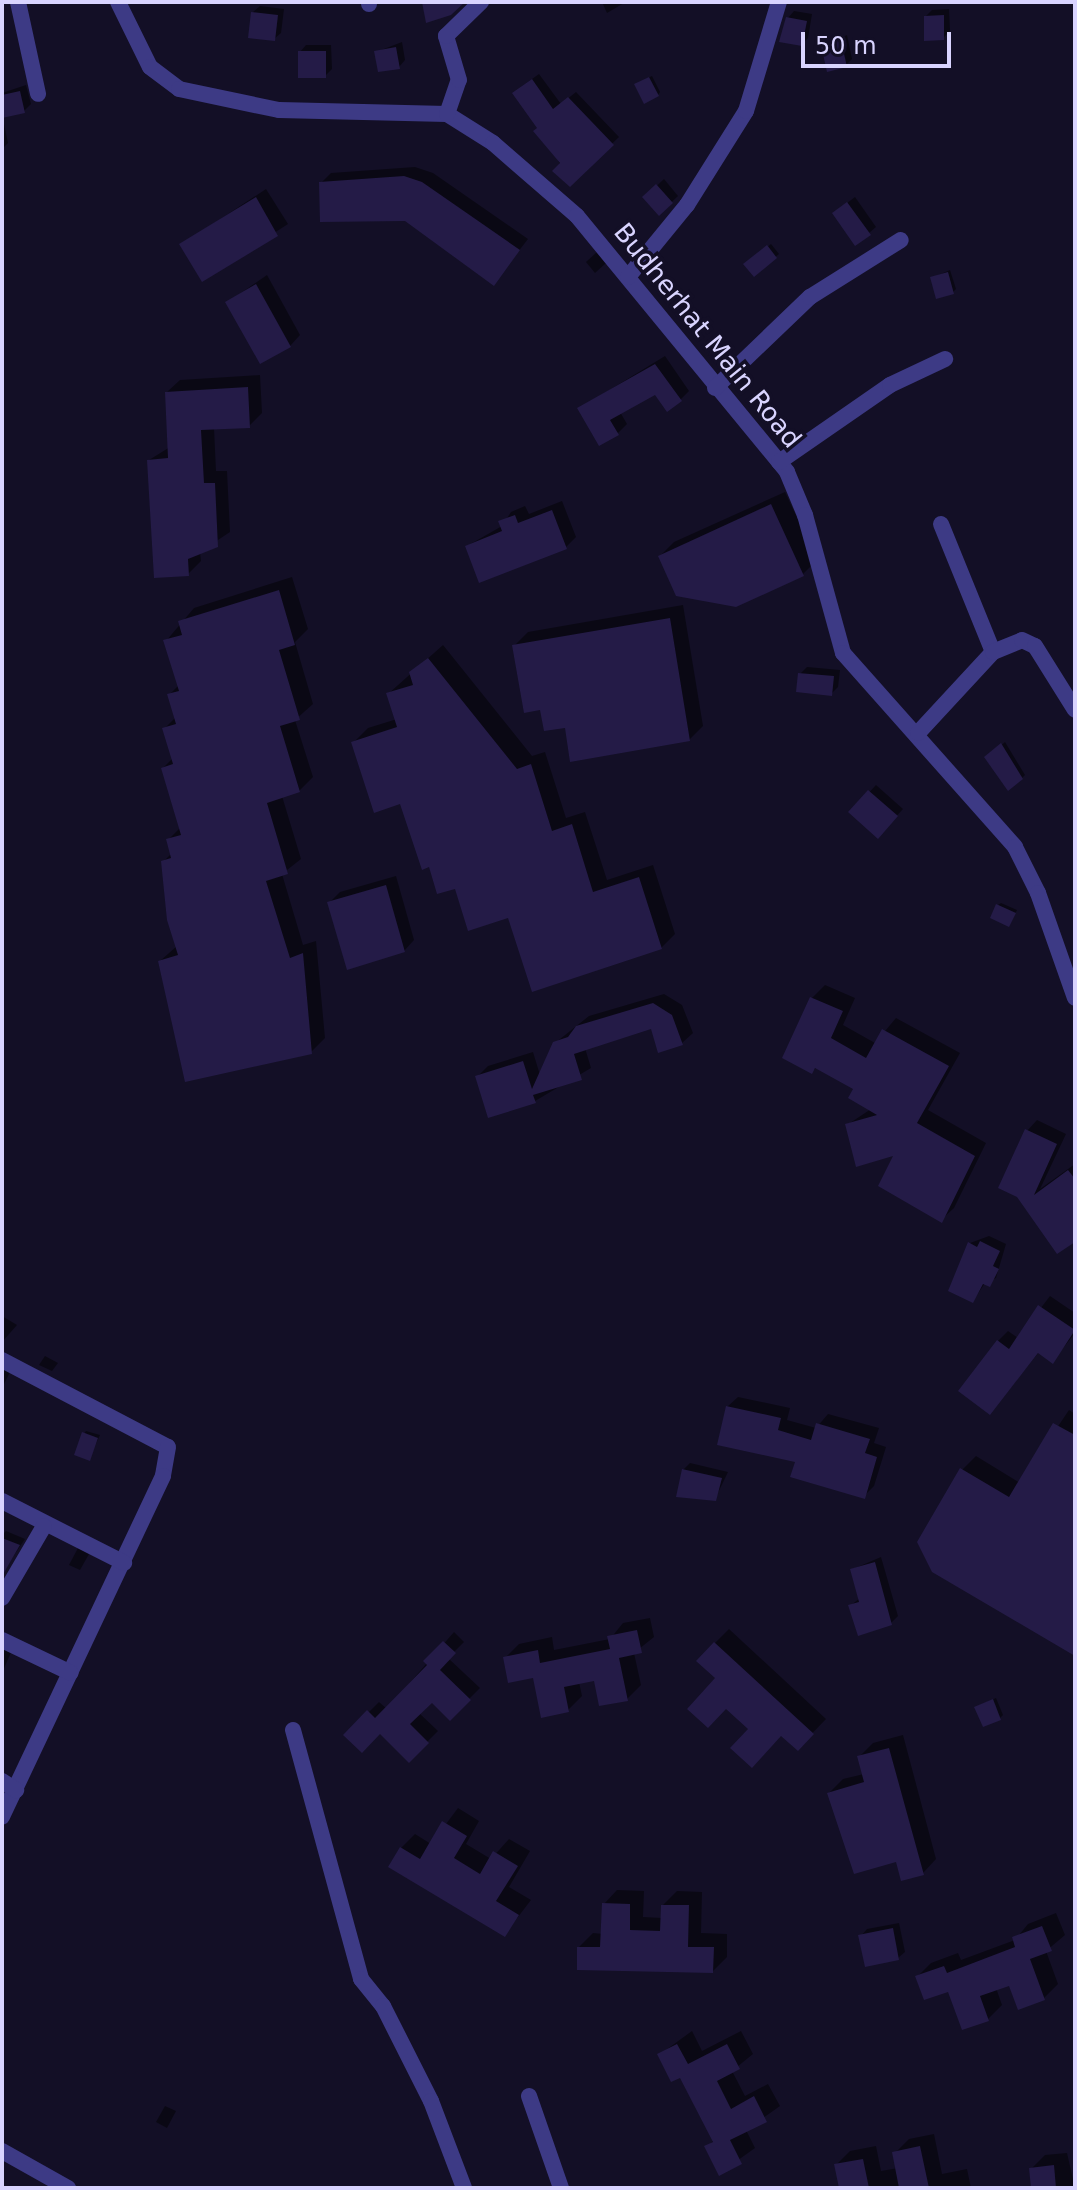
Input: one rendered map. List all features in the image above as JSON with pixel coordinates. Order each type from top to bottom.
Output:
[{"type":"street","points":[[18,2],[38,94]]},
{"type":"street","points":[[118,2],[150,67],[179,89],[279,110],[447,114],[459,80],[446,36],[481,2]]},
{"type":"street","points":[[628,277],[687,205],[746,111],[779,2]]},
{"type":"street","name":"Budherhat Main Road","points":[[447,114],[537,178],[577,216],[715,388],[779,462],[805,515],[843,653],[918,733],[1015,847],[1038,893],[1075,998]]},
{"type":"street","points":[[715,388],[810,297],[901,240]]},
{"type":"street","points":[[779,462],[815,434],[890,385],[945,359]]},
{"type":"street","points":[[941,524],[993,652]]},
{"type":"street","points":[[918,733],[993,652],[1022,640],[1035,646],[1075,710]]},
{"type":"street","points":[[2,1360],[168,1447],[163,1476],[124,1563],[71,1673],[9,1785],[2,1817]]},
{"type":"street","points":[[2,1501],[44,1526],[124,1563]]},
{"type":"street","points":[[2,1598],[44,1526]]},
{"type":"street","points":[[2,1640],[71,1673]]},
{"type":"street","points":[[293,1730],[361,1979],[383,2006],[431,2101],[464,2188]]},
{"type":"street","points":[[529,2096],[561,2188]]},
{"type":"street","points":[[2,2151],[68,2188]]},
{"type":"building","points":[[422,2],[465,2],[451,15],[426,23]]},
{"type":"building","points":[[251,12],[278,15],[275,41],[248,38]]},
{"type":"building","points":[[944,15],[944,40],[924,41],[924,16]]},
{"type":"building","points":[[786,17],[807,21],[802,46],[779,42]]},
{"type":"building","points":[[841,40],[847,67],[827,72],[821,45]]},
{"type":"building","points":[[396,47],[400,69],[378,72],[374,51]]},
{"type":"building","points":[[298,51],[326,51],[326,78],[298,78]]},
{"type":"building","points":[[649,77],[659,96],[644,104],[634,84]]},
{"type":"building","points":[[532,79],[553,109],[568,97],[614,145],[570,187],[552,171],[560,163],[533,131],[537,128],[512,93]]},
{"type":"building","points":[[20,91],[25,113],[2,118],[2,95]]},
{"type":"building","points":[[404,176],[422,182],[520,250],[494,286],[405,221],[320,222],[319,182]]},
{"type":"building","points":[[656,184],[673,203],[659,216],[642,197]]},
{"type":"building","points":[[256,197],[278,236],[202,282],[179,244]]},
{"type":"building","points":[[847,202],[871,235],[855,246],[832,213]]},
{"type":"building","points":[[767,245],[777,258],[754,277],[743,264]]},
{"type":"building","points":[[948,272],[954,294],[936,299],[930,277]]},
{"type":"building","points":[[256,284],[291,347],[260,364],[225,302]]},
{"type":"building","points":[[655,364],[682,401],[667,412],[655,395],[610,420],[619,435],[599,446],[577,408]]},
{"type":"building","points":[[248,387],[250,428],[201,430],[204,483],[215,483],[218,547],[188,559],[189,576],[154,578],[147,460],[168,458],[165,392]]},
{"type":"building","points":[[771,504],[804,576],[736,607],[676,596],[658,556]]},
{"type":"building","points":[[552,510],[567,549],[479,583],[465,546],[502,531],[498,521],[515,515],[518,523]]},
{"type":"building","points":[[279,590],[295,645],[279,650],[300,720],[280,726],[300,792],[267,803],[288,874],[266,881],[290,958],[303,953],[312,1054],[185,1082],[158,961],[178,955],[167,920],[161,861],[171,858],[166,839],[181,835],[161,768],[173,764],[162,728],[176,724],[167,694],[179,691],[163,640],[182,635],[178,621]]},
{"type":"building","points":[[670,618],[690,741],[570,762],[565,728],[544,731],[540,710],[524,713],[512,645]]},
{"type":"building","points":[[428,658],[517,769],[531,764],[552,831],[572,824],[593,892],[639,877],[662,949],[532,992],[508,918],[468,931],[455,889],[437,894],[429,867],[422,870],[400,804],[374,813],[351,742],[397,727],[386,693],[413,685],[409,672]]},
{"type":"building","points":[[798,673],[834,676],[832,696],[796,692]]},
{"type":"building","points":[[1001,743],[1023,779],[1008,791],[984,757]]},
{"type":"building","points":[[868,790],[898,816],[878,839],[848,812]]},
{"type":"building","points":[[386,885],[405,952],[347,970],[327,902]]},
{"type":"building","points":[[996,904],[1016,913],[1009,927],[990,918]]},
{"type":"building","points":[[810,997],[843,1011],[831,1038],[866,1058],[882,1029],[949,1066],[917,1123],[975,1156],[942,1223],[878,1186],[893,1156],[856,1167],[845,1124],[877,1115],[848,1098],[853,1089],[815,1068],[812,1074],[782,1058]]},
{"type":"building","points":[[653,1003],[672,1015],[683,1045],[658,1053],[651,1029],[574,1054],[582,1080],[533,1095],[536,1103],[488,1118],[475,1076],[523,1061],[532,1089],[553,1042],[568,1037],[576,1026]]},
{"type":"building","points":[[1025,1129],[1057,1144],[1034,1195],[1068,1170],[1075,1179],[1075,1242],[1057,1254],[1017,1197],[998,1188]]},
{"type":"building","points":[[980,1241],[1000,1251],[993,1266],[999,1269],[990,1287],[983,1284],[973,1303],[948,1291],[968,1242],[977,1247]]},
{"type":"building","points":[[1038,1305],[1075,1330],[1053,1364],[1038,1353],[990,1415],[958,1391],[997,1340],[1009,1349]]},
{"type":"building","points":[[726,1406],[781,1418],[778,1430],[811,1440],[816,1423],[870,1439],[865,1453],[877,1457],[865,1499],[790,1477],[795,1462],[717,1445]]},
{"type":"building","points":[[1053,1423],[1075,1435],[1075,1656],[932,1572],[917,1542],[960,1468],[1009,1497]]},
{"type":"building","points":[[82,1432],[98,1438],[90,1461],[74,1455]]},
{"type":"building","points":[[682,1469],[722,1478],[716,1501],[676,1497]]},
{"type":"building","points":[[2,1538],[20,1545],[2,1576]]},
{"type":"building","points":[[875,1562],[892,1625],[858,1636],[848,1605],[859,1602],[850,1569]]},
{"type":"building","points":[[637,1630],[642,1653],[619,1658],[628,1701],[599,1706],[594,1681],[564,1687],[569,1712],[541,1718],[533,1678],[508,1683],[503,1657],[538,1650],[540,1663],[610,1649],[607,1636]]},
{"type":"building","points":[[443,1641],[456,1653],[440,1670],[471,1700],[450,1721],[432,1703],[410,1724],[429,1743],[409,1763],[380,1734],[362,1753],[343,1735],[367,1710],[375,1718],[427,1665],[423,1661]]},
{"type":"building","points":[[714,1642],[814,1734],[798,1751],[781,1736],[752,1768],[730,1748],[748,1729],[726,1709],[708,1728],[687,1709],[715,1678],[696,1661]]},
{"type":"building","points":[[993,1699],[1001,1720],[983,1727],[974,1707]]},
{"type":"building","points":[[889,1748],[924,1875],[901,1881],[896,1862],[854,1874],[827,1793],[864,1782],[857,1756]]},
{"type":"building","points":[[442,1821],[467,1836],[454,1858],[480,1874],[493,1851],[518,1866],[496,1901],[519,1915],[505,1937],[388,1867],[400,1847],[420,1859]]},
{"type":"building","points":[[602,1903],[630,1904],[630,1930],[660,1931],[661,1905],[689,1905],[688,1947],[714,1947],[713,1973],[577,1970],[577,1947],[600,1947]]},
{"type":"building","points":[[1042,1926],[1052,1951],[1030,1959],[1045,2000],[1018,2010],[1009,1986],[980,1996],[989,2021],[962,2030],[948,1992],[924,2000],[915,1976],[944,1966],[947,1973],[1015,1947],[1012,1937]]},
{"type":"building","points":[[893,1928],[899,1960],[865,1967],[858,1935]]},
{"type":"building","points":[[677,2044],[688,2064],[727,2044],[740,2069],[717,2081],[731,2109],[754,2096],[767,2122],[730,2140],[742,2164],[719,2176],[704,2146],[713,2142],[680,2078],[671,2082],[657,2054]]},
{"type":"building","points":[[920,2146],[929,2188],[899,2188],[892,2152]]},
{"type":"building","points":[[863,2159],[869,2188],[839,2188],[834,2164]]},
{"type":"building","points":[[1054,2165],[1056,2188],[1031,2188],[1029,2168]]}]
